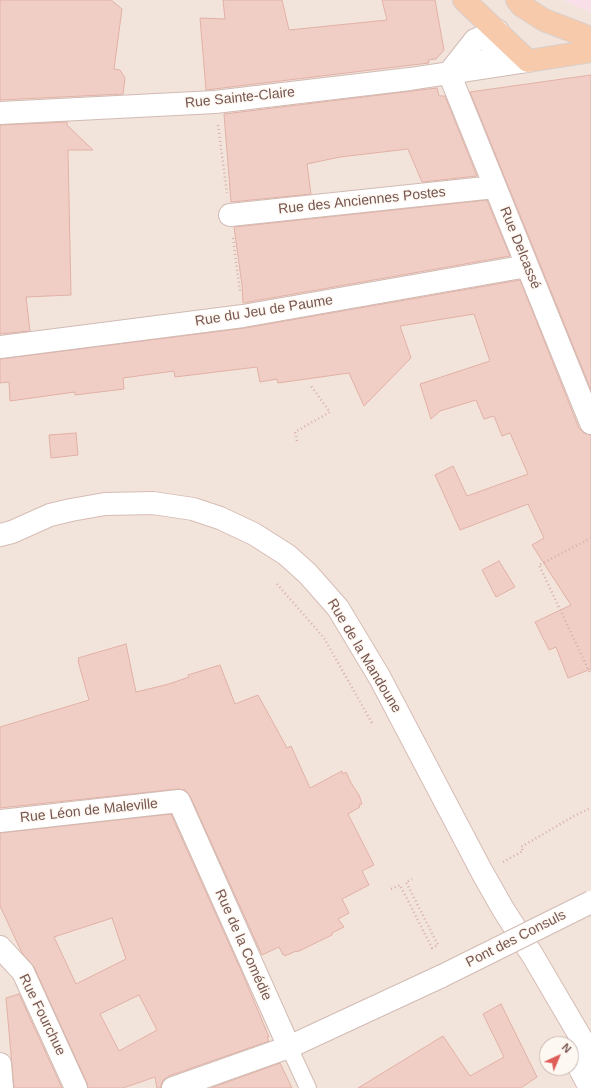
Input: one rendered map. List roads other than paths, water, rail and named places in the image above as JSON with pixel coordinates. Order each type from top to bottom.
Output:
[{"type":"main road","points":[[464,1],[498,31],[528,61],[591,51]]},
{"type":"main road","points":[[498,31],[520,3],[544,20],[591,38]]},
{"type":"street","points":[[464,1],[475,40]]},
{"type":"street","points":[[448,73],[475,40],[498,31],[495,52],[479,68]]},
{"type":"street","name":"Rue Sainte-Claire","points":[[0,113],[215,102],[448,73],[528,61]]},
{"type":"street","name":"Rue Delcassé","points":[[448,73],[591,423]]},
{"type":"street","name":"Rue des Anciennes Postes","points":[[230,215],[495,187]]},
{"type":"street","name":"Rue du Jeu de Paume","points":[[0,347],[244,316],[527,266]]},
{"type":"street","name":"Rue de la Mandoune","points":[[0,535],[12,532],[50,515],[71,510],[104,504],[153,503],[193,509],[220,518],[254,534],[287,556],[308,574],[338,608],[380,678],[502,909],[533,956],[591,1055]]},
{"type":"street","name":"Rue Léon de Maleville","points":[[0,821],[179,801]]},
{"type":"street","name":"Rue de la Comédie","points":[[179,801],[308,1088]]},
{"type":"street","name":"Pont des Consuls","points":[[173,1088],[289,1047],[442,976],[591,902]]},
{"type":"street","name":"Rue de la Mandoune","points":[[502,909],[524,963],[563,1036]]},
{"type":"street","name":"Rue Fourchue","points":[[0,947],[23,972],[76,1088]]},
{"type":"street","points":[[0,1064],[2,1088]]},
{"type":"street","points":[[579,1067],[590,1088]]}]
